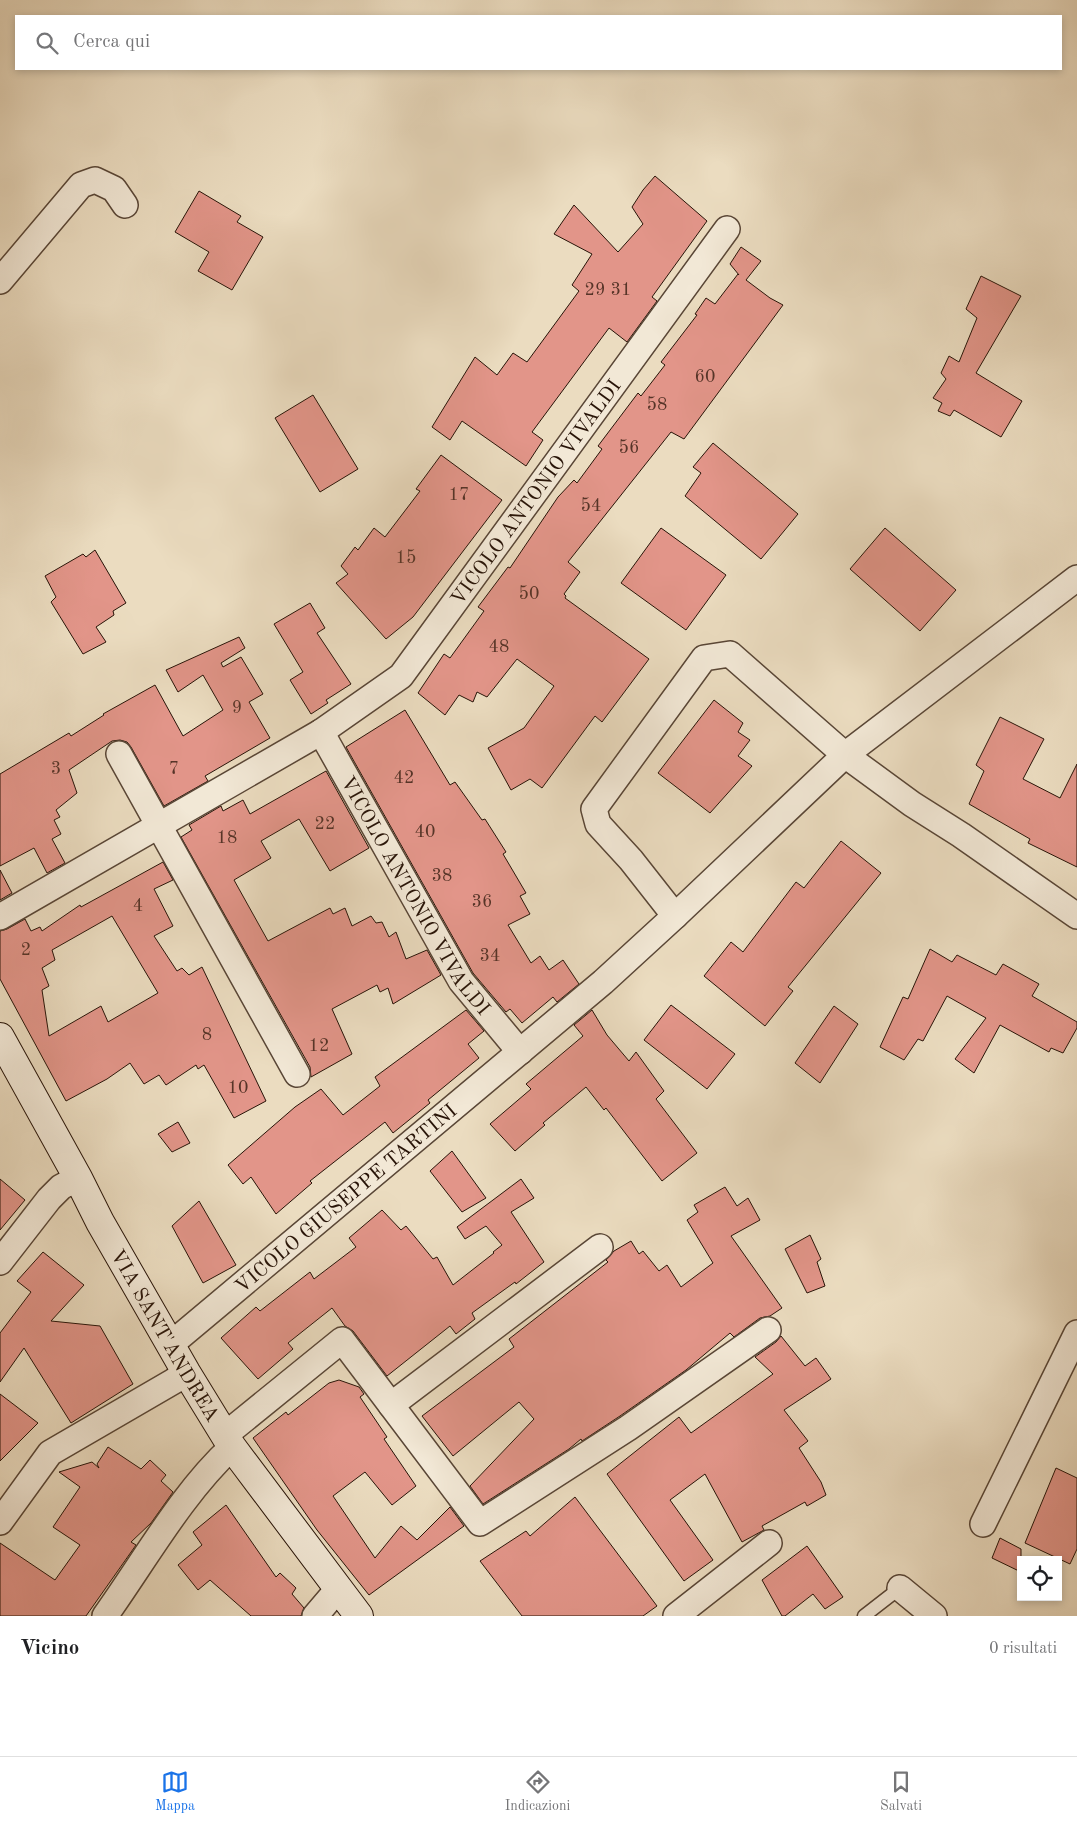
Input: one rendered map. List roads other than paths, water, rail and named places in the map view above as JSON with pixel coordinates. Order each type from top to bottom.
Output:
[{"type":"street","points":[[0,281],[81,184],[94,180],[114,189],[125,205]]},
{"type":"street","name":"VICOLO ANTONIO VIVALDI","points":[[0,917],[321,732],[401,676],[727,229]]},
{"type":"street","name":"VICOLO GIUSEPPE TARTINI","points":[[170,1345],[603,982],[845,755],[1077,578]]},
{"type":"street","points":[[675,916],[631,860],[598,824],[594,809],[704,658],[730,654],[845,755],[912,804],[961,835],[1077,916]]},
{"type":"street","name":"VICOLO ANTONIO VIVALDI","points":[[321,732],[461,980],[520,1052]]},
{"type":"street","points":[[118,754],[297,1074]]},
{"type":"street","name":"VIA SANT'ANDREA","points":[[0,1037],[78,1178],[100,1222],[186,1372],[229,1441],[359,1616]]},
{"type":"street","points":[[0,1262],[49,1198],[61,1187],[78,1178]]},
{"type":"street","points":[[391,1405],[600,1247]]},
{"type":"street","points":[[105,1616],[188,1496],[229,1441],[342,1340],[480,1523],[628,1428],[768,1330]]},
{"type":"street","points":[[983,1524],[1077,1333]]},
{"type":"street","points":[[0,1522],[50,1453],[174,1381],[186,1372]]},
{"type":"street","points":[[676,1616],[769,1543]]},
{"type":"street","points":[[900,1588],[934,1616]]},
{"type":"street","points":[[314,1616],[338,1589]]},
{"type":"lane","points":[[865,1616],[900,1588]]}]
